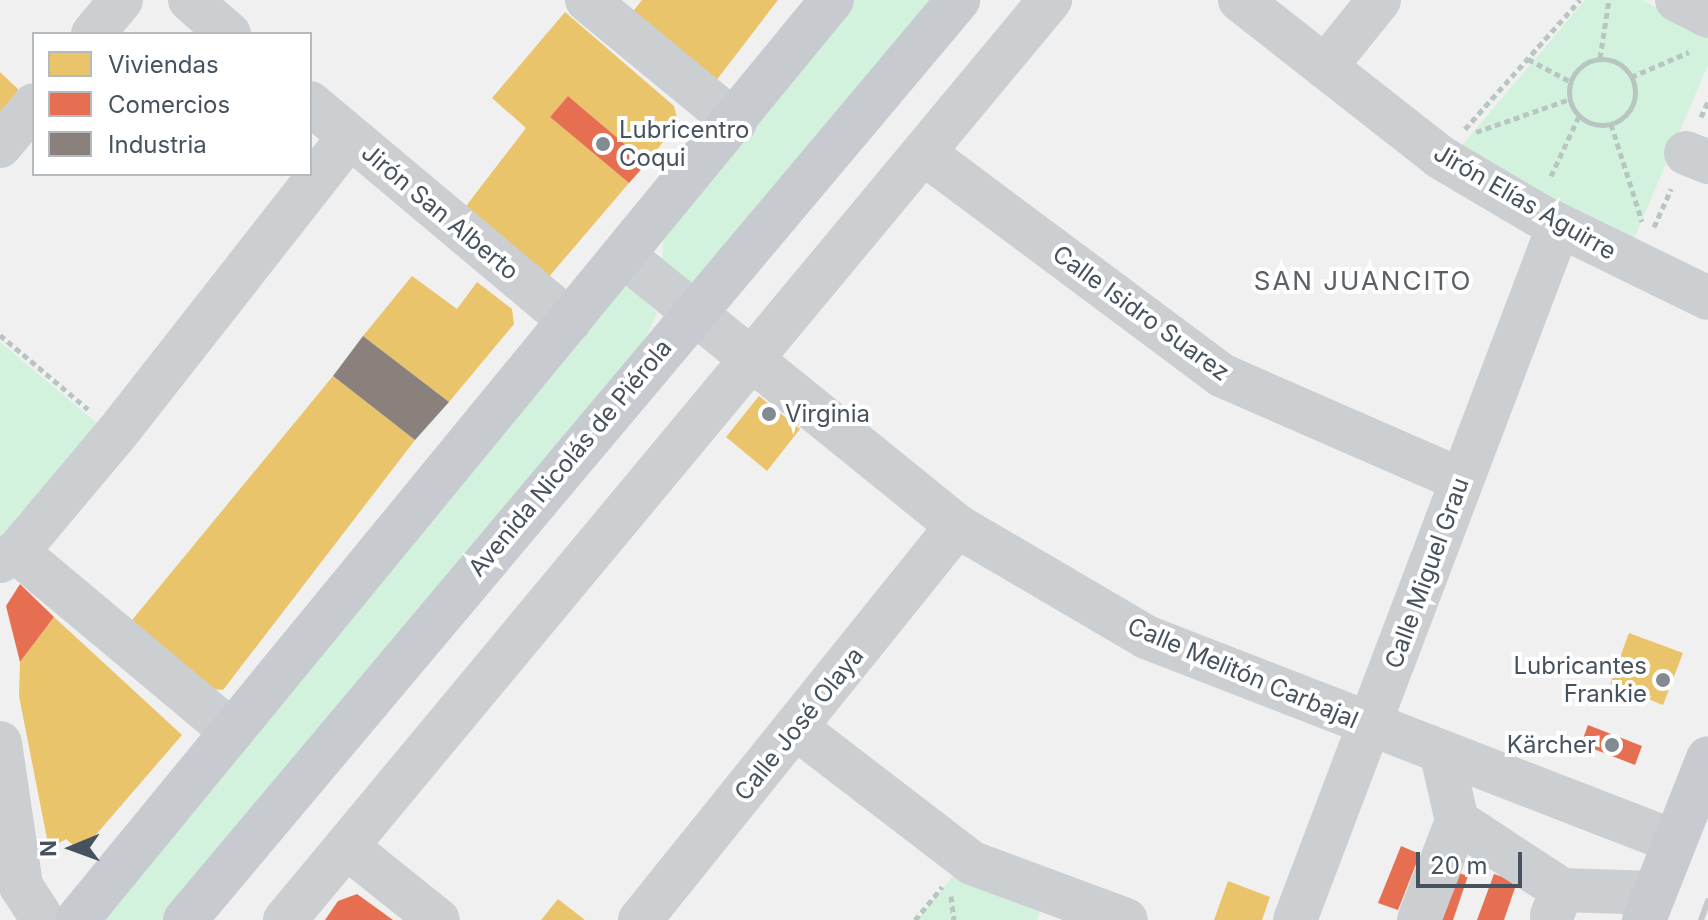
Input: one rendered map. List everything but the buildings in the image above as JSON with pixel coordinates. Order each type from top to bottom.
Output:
[{"type":"main road","points":[[77,920],[735,122],[832,0]]},
{"type":"main road","name":"Avenida Nicolás de Piérola","points":[[185,920],[692,311],[958,0]]},
{"type":"main road","points":[[1649,906],[1708,758]]},
{"type":"street","points":[[95,32],[121,0]]},
{"type":"street","points":[[190,0],[227,32]]},
{"type":"street","points":[[587,0],[735,122]]},
{"type":"street","points":[[285,920],[754,362],[1050,0]]},
{"type":"street","name":"Jirón Elías Aguirre","points":[[1240,0],[1440,157],[1546,219],[1708,298]]},
{"type":"street","points":[[1325,67],[1379,0]]},
{"type":"street","points":[[1677,0],[1702,33]]},
{"type":"street","name":"Jirón San Alberto","points":[[312,105],[570,321]]},
{"type":"street","points":[[0,146],[32,107]]},
{"type":"street","points":[[232,732],[9,556],[117,433],[349,137]]},
{"type":"street","name":"Calle Isidro Suarez","points":[[925,154],[1221,375],[1461,480]]},
{"type":"street","name":"Calle Miguel Grau","points":[[1295,920],[1371,726],[1461,480],[1546,219]]},
{"type":"street","name":"Calle Melitón Carbajal","points":[[624,256],[957,526],[1146,637],[1442,755],[1675,842]]},
{"type":"street","name":"Calle José Olaya","points":[[640,920],[957,526]]},
{"type":"street","points":[[796,728],[972,863],[1126,920]]},
{"type":"street","points":[[0,743],[26,913]]},
{"type":"street","points":[[1419,920],[1457,821],[1442,755]]},
{"type":"street","points":[[1457,821],[1557,903],[1649,906]]},
{"type":"street","points":[[348,848],[438,920]]},
{"type":"path","points":[[1570,99],[1456,139],[1580,0]]},
{"type":"path","points":[[1600,58],[1609,0]]},
{"type":"path","points":[[1631,77],[1702,33]]},
{"type":"path","points":[[1600,58],[1631,77]]},
{"type":"path","points":[[1546,219],[1579,116],[1570,99],[1571,82],[1580,67],[1600,58]]},
{"type":"path","points":[[1528,59],[1571,82]]},
{"type":"path","points":[[1611,124],[1634,102],[1631,77]]},
{"type":"path","points":[[1579,116],[1611,124]]},
{"type":"path","points":[[1611,124],[1648,241]]},
{"type":"path","points":[[0,335],[117,433]]},
{"type":"green space","points":[[854,0],[940,0],[694,283],[683,280],[662,262],[664,231]]},
{"type":"green space","points":[[1585,0],[1643,0],[1708,38],[1708,65],[1631,246],[1458,150]]},
{"type":"green space","points":[[628,283],[657,313],[642,347],[162,920],[97,920]]},
{"type":"green space","points":[[0,342],[102,427],[0,538]]},
{"type":"green space","points":[[957,871],[1043,904],[1037,920],[917,920]]},
{"type":"railway","points":[[1701,920],[1708,901]]},
{"type":"place","name":"Lubricentro Coqui","points":[[603,144]]},
{"type":"place","name":"Virginia","points":[[769,414]]},
{"type":"place","name":"Lubricantes Frankie","points":[[1663,680]]},
{"type":"place","name":"Kärcher","points":[[1612,745]]},
{"type":"district","name":"SAN JUANCITO","points":[[1363,281]]}]
